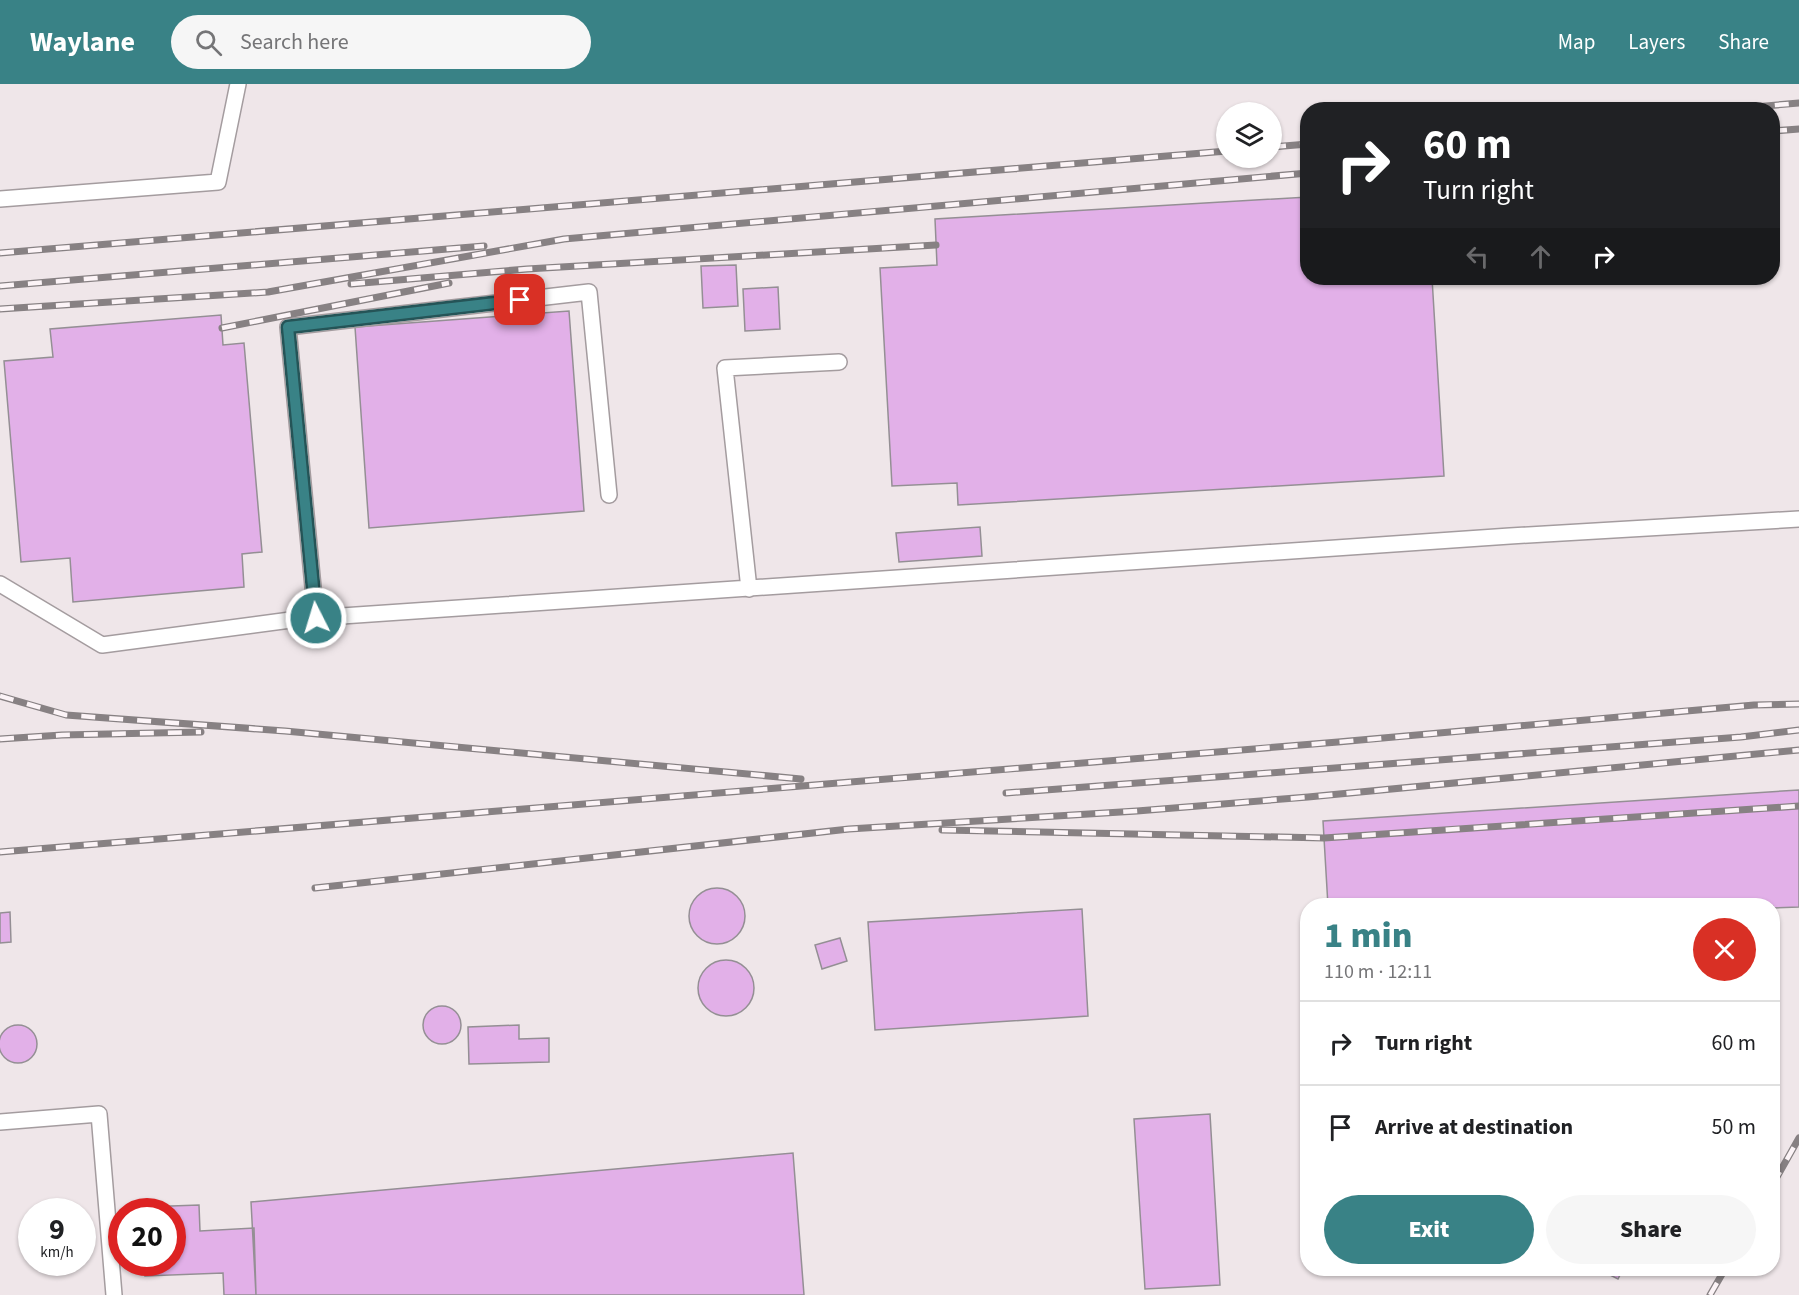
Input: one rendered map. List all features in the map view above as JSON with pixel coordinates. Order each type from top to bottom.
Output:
[{"type":"lane","points":[[0,199],[218,182],[238,84]]},
{"type":"lane","points":[[316,618],[288,327],[589,292],[609,495]]},
{"type":"lane","points":[[749,589],[726,368],[838,362]]},
{"type":"lane","points":[[0,584],[102,645],[316,618],[1510,536],[1799,519]]},
{"type":"lane","points":[[0,1122],[99,1114],[114,1295]]},
{"type":"building","points":[[1300,197],[1300,285],[1432,285],[1444,476],[958,505],[957,483],[892,486],[880,268],[937,265],[935,219]]},
{"type":"building","points":[[736,265],[738,306],[703,308],[701,266]]},
{"type":"building","points":[[778,287],[780,329],[745,331],[743,289]]},
{"type":"building","points":[[569,311],[584,511],[369,528],[355,327]]},
{"type":"building","points":[[221,315],[223,345],[244,343],[262,552],[242,554],[244,587],[73,602],[70,558],[21,562],[4,361],[53,357],[50,329]]},
{"type":"building","points":[[980,527],[982,556],[899,562],[896,533]]},
{"type":"building","points":[[1799,790],[1799,907],[1780,908],[1780,898],[1328,898],[1323,821]]},
{"type":"building","points":[[717,888],[728,890],[737,896],[743,905],[745,916],[743,927],[737,936],[728,942],[717,944],[706,942],[697,936],[691,927],[689,916],[691,905],[697,896],[706,890]]},
{"type":"building","points":[[1082,909],[1088,1016],[875,1030],[868,922]]},
{"type":"building","points":[[10,912],[11,942],[0,943],[0,913]]},
{"type":"building","points":[[840,938],[847,961],[822,969],[815,945]]},
{"type":"building","points":[[726,960],[737,962],[746,968],[752,977],[754,988],[752,999],[746,1008],[737,1014],[726,1016],[715,1014],[706,1008],[700,999],[698,988],[700,977],[706,968],[715,962]]},
{"type":"building","points":[[442,1006],[455,1012],[461,1025],[455,1038],[442,1044],[429,1038],[423,1025],[429,1012]]},
{"type":"building","points":[[18,1025],[31,1031],[37,1044],[31,1057],[18,1063],[5,1057],[-1,1044],[5,1031]]},
{"type":"building","points":[[519,1025],[519,1039],[549,1038],[549,1062],[469,1064],[468,1027]]},
{"type":"building","points":[[1210,1114],[1220,1285],[1145,1289],[1134,1119]]},
{"type":"building","points":[[793,1153],[804,1295],[256,1295],[251,1202]]},
{"type":"building","points":[[186,1205],[199,1205],[200,1231],[254,1228],[256,1295],[224,1295],[223,1273],[186,1274]]},
{"type":"railway","points":[[1780,105],[1799,103]]},
{"type":"railway","points":[[1780,130],[1799,129]]},
{"type":"railway","points":[[1282,146],[1300,145]]},
{"type":"railway","points":[[0,253],[1216,152]]},
{"type":"railway","points":[[0,309],[268,292],[564,239],[1300,174]]},
{"type":"railway","points":[[351,284],[527,269],[936,245]]},
{"type":"railway","points":[[0,286],[484,246]]},
{"type":"railway","points":[[222,328],[449,283]]},
{"type":"railway","points":[[0,696],[66,715],[285,731],[801,779]]},
{"type":"railway","points":[[0,852],[1338,742],[1754,705],[1799,704]]},
{"type":"railway","points":[[1006,793],[1741,737],[1799,730]]},
{"type":"railway","points":[[0,739],[62,735],[201,732]]},
{"type":"railway","points":[[315,888],[849,829],[1137,811],[1308,797],[1799,750]]},
{"type":"railway","points":[[942,830],[1324,838],[1799,806]]},
{"type":"railway","points":[[1780,1172],[1799,1138]]},
{"type":"railway","points":[[1710,1295],[1721,1276]]},
{"type":"route","points":[[316,618],[288,327],[520,300]]}]
